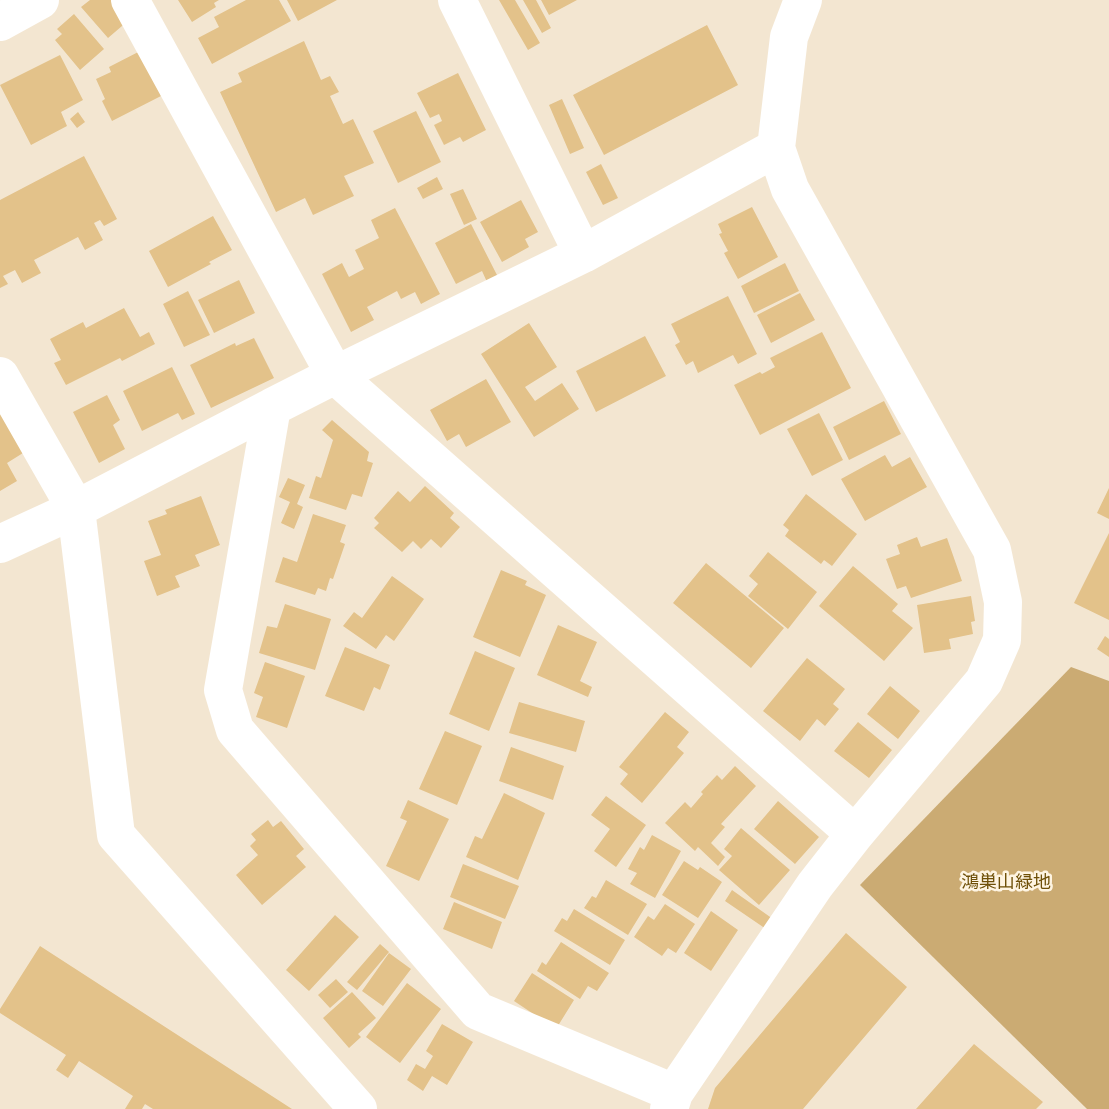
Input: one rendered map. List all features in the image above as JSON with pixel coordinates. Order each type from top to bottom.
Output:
[{"type":"street","points":[[0,22],[40,0]]},
{"type":"street","points":[[130,0],[335,375],[855,834]]},
{"type":"street","points":[[457,0],[583,254]]},
{"type":"street","points":[[272,407],[223,691],[235,730],[478,1012],[671,1101],[816,885],[855,834],[984,681],[1002,640],[1003,602],[992,550],[790,189],[776,148],[789,37],[803,0]]},
{"type":"street","points":[[0,544],[76,509],[335,375],[583,254],[776,148]]},
{"type":"street","points":[[0,376],[76,509],[116,835],[358,1109]]},
{"type":"green space","name":"鴻巣山緑地","points":[[1071,667],[1109,681],[1109,1109],[1087,1109],[860,885]]},
{"type":"building","points":[[90,0],[112,0],[129,20],[108,38],[81,7]]},
{"type":"building","points":[[178,0],[219,0],[214,3],[216,7],[192,22]]},
{"type":"building","points":[[246,0],[279,0],[291,21],[212,64],[198,38],[219,27],[214,17]]},
{"type":"building","points":[[287,0],[337,0],[298,21]]},
{"type":"building","points":[[499,0],[515,0],[540,43],[528,50]]},
{"type":"building","points":[[523,0],[536,0],[551,28],[542,33]]},
{"type":"building","points":[[541,0],[577,0],[549,15]]},
{"type":"building","points":[[74,14],[104,49],[80,70],[55,40],[62,34],[57,29]]},
{"type":"building","points":[[707,25],[738,85],[604,155],[573,95]]},
{"type":"building","points":[[304,41],[321,80],[330,76],[339,92],[330,96],[343,124],[353,119],[374,163],[344,176],[354,196],[313,215],[305,198],[276,212],[220,92],[242,82],[238,73]]},
{"type":"building","points":[[146,48],[161,96],[112,121],[102,101],[105,99],[96,79],[111,72],[109,67]]},
{"type":"building","points":[[60,55],[83,100],[61,112],[67,126],[31,145],[0,85]]},
{"type":"building","points":[[458,73],[486,130],[463,142],[460,137],[444,145],[434,125],[442,121],[439,114],[430,118],[417,93]]},
{"type":"building","points":[[562,99],[584,148],[570,154],[549,105]]},
{"type":"building","points":[[416,111],[441,162],[398,183],[373,131]]},
{"type":"building","points":[[78,112],[85,122],[77,128],[70,119]]},
{"type":"building","points":[[84,156],[117,219],[104,226],[100,220],[94,223],[103,240],[85,250],[78,237],[34,260],[41,273],[22,283],[15,270],[3,276],[8,284],[0,288],[0,200]]},
{"type":"building","points":[[601,164],[618,198],[603,205],[586,172]]},
{"type":"building","points":[[437,177],[443,189],[423,199],[417,188]]},
{"type":"building","points":[[463,189],[477,219],[464,225],[450,194]]},
{"type":"building","points":[[521,200],[538,232],[525,239],[529,247],[502,262],[480,222]]},
{"type":"building","points":[[752,207],[778,257],[738,279],[724,253],[728,251],[719,234],[722,233],[718,224]]},
{"type":"building","points":[[395,208],[440,294],[421,304],[415,292],[401,299],[397,291],[367,307],[374,320],[351,332],[322,274],[342,263],[349,277],[364,269],[355,250],[379,238],[371,220]]},
{"type":"building","points":[[213,216],[232,250],[168,287],[149,251]]},
{"type":"building","points":[[471,224],[498,277],[487,282],[482,271],[456,284],[435,243]]},
{"type":"building","points":[[785,263],[799,291],[754,313],[741,286]]},
{"type":"building","points":[[239,280],[255,313],[214,333],[198,300]]},
{"type":"building","points":[[188,291],[210,335],[184,347],[163,304]]},
{"type":"building","points":[[800,293],[815,320],[771,343],[757,315]]},
{"type":"building","points":[[728,296],[757,354],[738,364],[733,355],[698,373],[693,361],[686,365],[675,345],[680,342],[671,324]]},
{"type":"building","points":[[124,308],[140,337],[149,332],[155,344],[66,385],[54,363],[61,360],[50,339],[83,322],[86,328]]},
{"type":"building","points":[[529,323],[557,367],[525,387],[535,401],[562,383],[579,409],[534,437],[481,354]]},
{"type":"building","points":[[822,332],[851,388],[760,435],[734,385],[775,367],[770,358]]},
{"type":"building","points":[[645,336],[666,376],[596,412],[576,371]]},
{"type":"building","points":[[254,338],[274,378],[211,408],[190,365],[235,343],[236,346]]},
{"type":"building","points":[[172,367],[195,414],[182,420],[178,413],[142,431],[123,391]]},
{"type":"building","points":[[486,379],[511,422],[466,447],[459,434],[447,441],[430,410]]},
{"type":"building","points":[[107,395],[120,420],[113,425],[125,449],[99,463],[73,412]]},
{"type":"building","points":[[884,401],[901,434],[849,460],[833,427]]},
{"type":"building","points":[[0,413],[23,453],[7,463],[17,481],[0,491]]},
{"type":"building","points":[[819,413],[843,460],[812,476],[787,429]]},
{"type":"building","points":[[332,420],[369,452],[367,461],[373,463],[362,497],[352,494],[346,510],[309,498],[316,476],[321,478],[333,440],[322,430]]},
{"type":"building","points":[[885,455],[892,467],[910,457],[927,487],[865,521],[841,479]]},
{"type":"building","points":[[288,478],[305,485],[297,504],[303,507],[294,529],[281,523],[290,502],[279,497]]},
{"type":"building","points":[[425,486],[454,513],[450,518],[460,527],[441,548],[431,539],[421,549],[413,541],[402,552],[374,528],[379,523],[374,518],[398,491],[410,502]]},
{"type":"building","points":[[1109,488],[1109,519],[1097,513]]},
{"type":"building","points":[[806,494],[857,534],[832,566],[824,560],[821,564],[785,536],[789,530],[783,525]]},
{"type":"building","points":[[201,496],[220,545],[195,555],[200,566],[175,576],[180,587],[157,596],[144,561],[161,555],[148,521],[167,514],[165,510]]},
{"type":"building","points":[[313,514],[346,525],[340,542],[345,544],[333,579],[330,578],[326,591],[318,588],[315,595],[275,582],[283,557],[297,562]]},
{"type":"building","points":[[1109,533],[1109,620],[1074,603]]},
{"type":"building","points":[[917,537],[921,547],[947,538],[962,581],[911,598],[906,586],[897,589],[886,559],[900,554],[897,545]]},
{"type":"building","points":[[768,552],[817,592],[788,629],[748,596],[758,584],[749,576]]},
{"type":"building","points":[[706,563],[784,628],[751,668],[673,603]]},
{"type":"building","points":[[853,566],[898,604],[892,611],[913,628],[884,661],[819,606]]},
{"type":"building","points":[[501,570],[527,581],[525,585],[546,595],[520,657],[473,637]]},
{"type":"building","points":[[392,576],[424,599],[394,641],[386,635],[376,649],[343,626],[354,612],[362,618]]},
{"type":"building","points":[[971,596],[975,621],[971,622],[973,634],[949,639],[951,649],[924,653],[917,605]]},
{"type":"building","points":[[285,604],[331,619],[315,670],[259,653],[267,626],[277,628]]},
{"type":"building","points":[[558,625],[597,642],[580,681],[592,687],[588,697],[537,675]]},
{"type":"building","points":[[1105,636],[1109,639],[1109,657],[1097,649]]},
{"type":"building","points":[[345,647],[390,665],[380,690],[374,687],[364,711],[325,696]]},
{"type":"building","points":[[475,651],[515,668],[489,731],[449,714]]},
{"type":"building","points":[[807,658],[845,689],[833,704],[839,709],[825,726],[817,719],[800,741],[763,711]]},
{"type":"building","points":[[265,662],[305,676],[287,728],[256,717],[263,697],[254,693]]},
{"type":"building","points":[[890,686],[920,711],[898,739],[867,714]]},
{"type":"building","points":[[519,702],[585,721],[576,752],[509,733]]},
{"type":"building","points":[[665,712],[689,732],[677,747],[684,753],[642,803],[620,784],[628,774],[619,767]]},
{"type":"building","points":[[858,722],[892,750],[869,778],[834,751]]},
{"type":"building","points":[[445,731],[482,746],[457,805],[419,789]]},
{"type":"building","points":[[511,747],[564,766],[553,800],[499,781]]},
{"type":"building","points":[[735,766],[756,786],[721,824],[725,827],[711,843],[725,857],[718,866],[698,847],[695,851],[665,823],[685,802],[691,808],[717,775],[722,780]]},
{"type":"building","points":[[504,793],[545,813],[518,880],[466,857],[475,836],[482,839]]},
{"type":"building","points":[[606,796],[646,825],[616,867],[594,851],[610,829],[591,815]]},
{"type":"building","points":[[408,800],[449,819],[419,881],[386,866],[407,821],[400,818]]},
{"type":"building","points":[[778,801],[819,837],[795,864],[754,829]]},
{"type":"building","points":[[268,820],[273,827],[281,821],[304,849],[296,856],[306,867],[262,905],[236,875],[258,855],[250,846],[256,840],[251,834]]},
{"type":"building","points":[[741,828],[790,870],[759,905],[719,870],[732,856],[724,849]]},
{"type":"building","points":[[652,835],[681,851],[655,898],[630,884],[637,873],[628,869],[640,847],[644,850]]},
{"type":"building","points":[[684,861],[698,870],[700,867],[722,882],[698,918],[662,895]]},
{"type":"building","points":[[463,864],[519,886],[505,919],[450,897]]},
{"type":"building","points":[[606,880],[647,904],[628,935],[584,908],[592,896],[596,898]]},
{"type":"building","points":[[732,890],[773,919],[766,929],[725,901]]},
{"type":"building","points":[[454,902],[502,922],[492,949],[443,929]]},
{"type":"building","points":[[665,904],[695,924],[676,953],[668,948],[662,956],[634,937],[648,916],[654,920]]},
{"type":"building","points":[[574,909],[625,940],[610,965],[554,931],[562,918],[567,921]]},
{"type":"building","points":[[711,911],[738,930],[711,971],[684,953]]},
{"type":"building","points":[[335,915],[359,937],[309,991],[286,970]]},
{"type":"building","points":[[846,933],[907,987],[803,1109],[708,1109],[715,1088]]},
{"type":"building","points":[[561,942],[609,973],[597,991],[588,986],[580,999],[537,971],[542,962],[546,965]]},
{"type":"building","points":[[380,944],[389,952],[357,990],[347,982]]},
{"type":"building","points":[[40,946],[292,1109],[153,1109],[145,1104],[142,1109],[125,1109],[133,1096],[79,1061],[68,1078],[56,1070],[66,1055],[0,1013]]},
{"type":"building","points":[[389,953],[411,969],[383,1006],[362,991]]},
{"type":"building","points":[[532,973],[574,1000],[556,1029],[514,1001]]},
{"type":"building","points":[[336,979],[348,992],[330,1008],[318,995]]},
{"type":"building","points":[[407,983],[441,1009],[400,1063],[366,1037]]},
{"type":"building","points":[[352,992],[376,1018],[358,1034],[361,1037],[349,1048],[323,1018]]},
{"type":"building","points":[[442,1024],[473,1042],[447,1085],[432,1076],[423,1091],[407,1080],[416,1064],[425,1069],[433,1056],[426,1051]]},
{"type":"building","points":[[974,1044],[1043,1102],[1036,1109],[916,1109]]}]
